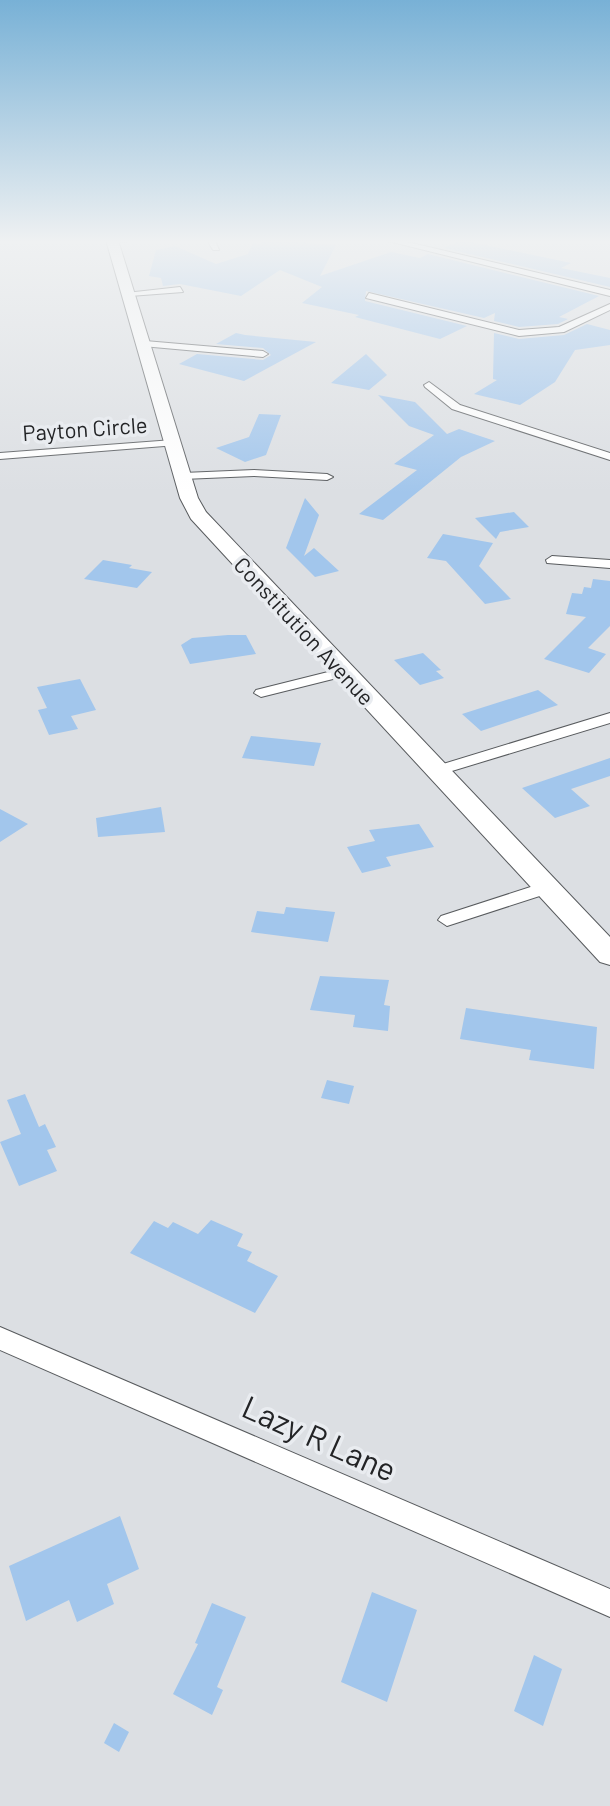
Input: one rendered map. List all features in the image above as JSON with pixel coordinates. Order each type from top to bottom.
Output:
[{"type":"main road","name":"Constitution Avenue","points":[[139,324],[189,498],[208,530],[610,955]]},
{"type":"street","points":[[484,324],[519,333],[561,330],[573,324]]},
{"type":"street","points":[[145,344],[263,354]]},
{"type":"street","points":[[429,385],[456,407],[610,457]]},
{"type":"street","name":"Payton Circle","points":[[0,456],[173,443]]},
{"type":"street","points":[[183,476],[254,473],[327,477]]},
{"type":"street","points":[[552,560],[610,564]]},
{"type":"street","points":[[261,693],[344,672]]},
{"type":"street","points":[[436,771],[610,718]]},
{"type":"street","points":[[447,920],[546,888]]},
{"type":"street","name":"Lazy R Lane","points":[[0,1338],[610,1603]]},
{"type":"building","points":[[383,324],[467,326],[440,339]]},
{"type":"building","points":[[508,324],[554,324],[519,327]]},
{"type":"building","points":[[588,324],[610,330],[610,345],[575,350],[555,382],[520,405],[474,394],[497,380],[493,379],[494,333],[519,339],[564,335]]},
{"type":"building","points":[[236,333],[316,342],[244,381],[179,364],[197,354],[263,360],[271,355],[263,348],[216,344]]},
{"type":"building","points":[[366,354],[387,375],[369,390],[331,383]]},
{"type":"building","points":[[378,395],[415,402],[447,434],[459,429],[495,441],[461,457],[383,520],[359,514],[417,470],[394,464],[434,435],[409,426]]},
{"type":"building","points":[[259,414],[281,415],[266,455],[245,462],[216,448],[249,437]]},
{"type":"building","points":[[305,498],[319,515],[304,556],[314,548],[339,571],[315,577],[286,548]]},
{"type":"building","points":[[514,512],[529,527],[500,532],[496,539],[475,518]]},
{"type":"building","points":[[443,534],[493,543],[479,566],[511,599],[485,604],[446,561],[427,558]]},
{"type":"building","points":[[103,560],[152,572],[137,588],[84,579]]},
{"type":"building","points":[[593,579],[610,581],[610,626],[588,648],[606,654],[589,673],[544,659],[586,617],[566,614],[572,593],[582,594],[584,587],[591,588]]},
{"type":"building","points":[[246,635],[256,654],[190,664],[181,645],[192,638]]},
{"type":"building","points":[[423,653],[441,670],[436,671],[444,678],[420,685],[394,660]]},
{"type":"building","points":[[80,679],[96,710],[71,716],[78,729],[49,735],[38,710],[47,708],[37,687]]},
{"type":"building","points":[[538,690],[558,705],[481,731],[462,714]]},
{"type":"building","points":[[251,736],[321,743],[314,766],[242,758]]},
{"type":"building","points":[[610,758],[610,776],[571,789],[590,806],[555,818],[522,788]]},
{"type":"building","points":[[161,807],[165,832],[98,837],[96,818]]},
{"type":"building","points":[[0,809],[28,824],[0,842]]},
{"type":"building","points":[[419,824],[434,847],[386,857],[391,866],[362,873],[347,847],[375,841],[369,830]]},
{"type":"building","points":[[286,907],[335,912],[328,942],[251,932],[257,911],[284,914]]},
{"type":"building","points":[[320,976],[389,980],[384,1005],[390,1006],[388,1031],[353,1027],[355,1015],[310,1010]]},
{"type":"building","points":[[466,1008],[597,1027],[594,1069],[529,1060],[531,1050],[460,1039]]},
{"type":"building","points":[[327,1080],[354,1086],[349,1104],[321,1098]]},
{"type":"building","points":[[25,1094],[39,1127],[45,1124],[56,1147],[47,1150],[57,1171],[19,1186],[0,1142],[21,1134],[7,1100]]},
{"type":"building","points":[[211,1220],[243,1234],[237,1246],[252,1252],[247,1261],[278,1276],[255,1313],[130,1253],[154,1221],[168,1228],[173,1222],[198,1234]]},
{"type":"building","points":[[120,1516],[139,1569],[107,1584],[114,1604],[77,1622],[69,1600],[26,1621],[9,1566]]},
{"type":"building","points":[[372,1592],[417,1610],[387,1702],[341,1682]]},
{"type":"building","points":[[212,1603],[246,1617],[217,1687],[223,1690],[212,1715],[173,1694],[198,1644],[195,1643]]},
{"type":"building","points":[[534,1655],[562,1669],[543,1726],[514,1711]]},
{"type":"building","points":[[114,1723],[129,1732],[119,1752],[104,1743]]}]
